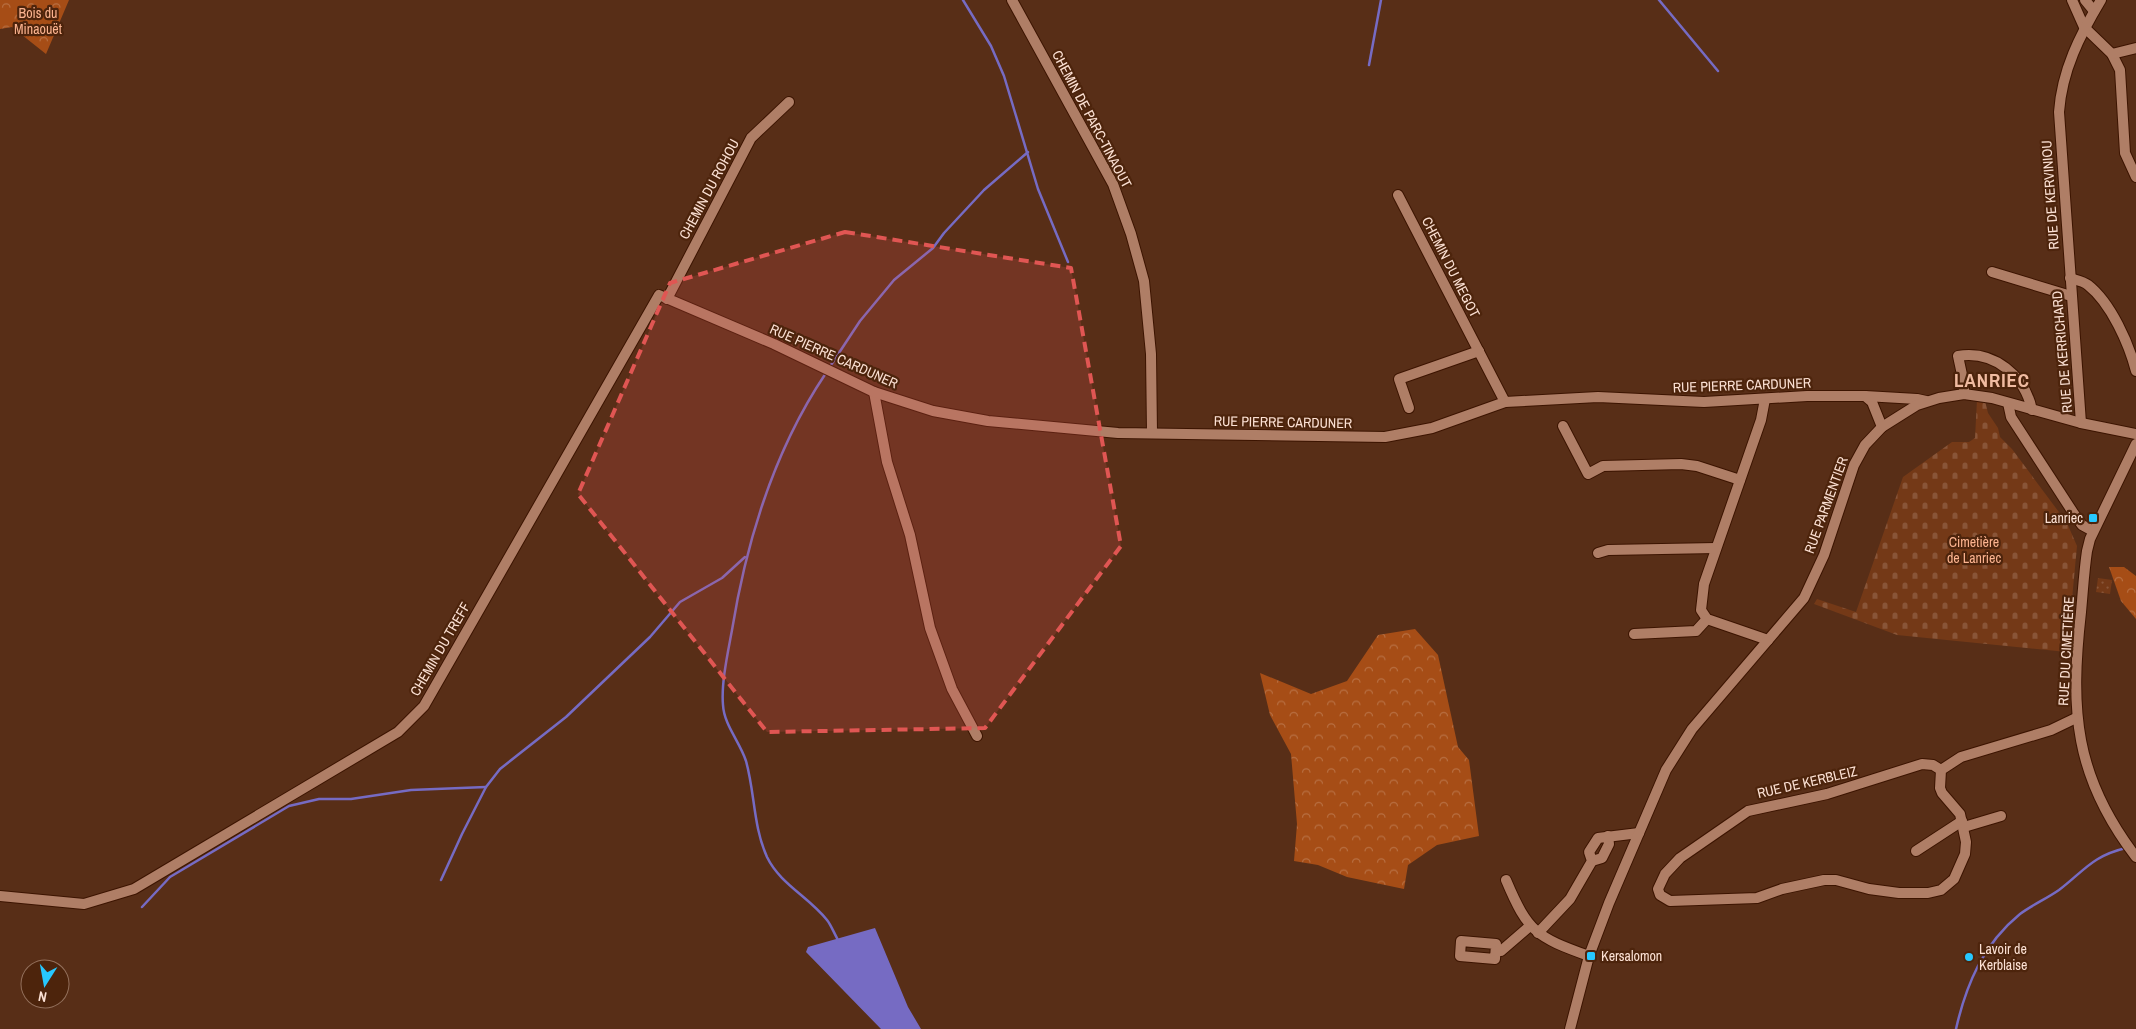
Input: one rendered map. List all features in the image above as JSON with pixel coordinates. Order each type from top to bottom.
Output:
[{"type":"street","name":"CHEMIN DE PARC-TINAOUT","points":[[1012,0],[1113,184],[1131,234],[1144,281],[1151,354],[1152,433]]},
{"type":"street","points":[[2072,0],[2084,27],[2112,54],[2120,70],[2125,153],[2136,177]]},
{"type":"street","points":[[2085,0],[2094,11]]},
{"type":"street","name":"RUE DE KERVINIOU","points":[[2070,278],[2059,112],[2066,73],[2084,27],[2100,0]]},
{"type":"street","points":[[2112,54],[2136,48]]},
{"type":"street","name":"CHEMIN DU ROHOU","points":[[663,297],[751,138],[789,102]]},
{"type":"street","name":"CHEMIN DU MEGOT","points":[[1398,195],[1505,402]]},
{"type":"street","points":[[1992,272],[2070,296]]},
{"type":"street","points":[[2070,278],[2088,284],[2101,299],[2128,345],[2136,371]]},
{"type":"street","name":"RUE DE KERRICHARD","points":[[2070,278],[2081,423]]},
{"type":"street","name":"RUE PIERRE CARDUNER","points":[[663,297],[774,344],[874,392],[933,411],[988,421],[1118,433],[1385,437],[1432,428],[1505,402],[1598,397],[1704,402],[1807,396],[1865,396],[1926,401]]},
{"type":"street","name":"CHEMIN DU TREFF","points":[[0,896],[84,904],[134,889],[398,732],[424,706],[663,297]]},
{"type":"street","points":[[1410,408],[1400,379],[1479,351]]},
{"type":"street","points":[[1964,394],[1964,384],[1958,356],[1979,356],[2007,368],[2017,377],[2029,394],[2032,410]]},
{"type":"street","points":[[874,392],[887,462],[910,535],[930,628],[952,689],[977,736]]},
{"type":"street","name":"RUE PARMENTIER","points":[[1570,1029],[1589,956],[1638,833],[1666,770],[1683,742],[1703,716],[1804,598],[1824,555],[1854,465],[1865,445],[1882,427],[1909,408],[1926,401],[1964,394],[1992,398],[2081,423],[2136,434]]},
{"type":"street","points":[[1865,396],[1872,402],[1882,427]]},
{"type":"street","points":[[1765,399],[1761,420],[1716,548],[1702,595],[1701,610],[1707,619],[1768,640]]},
{"type":"street","points":[[2008,403],[2011,417],[2074,514],[2082,525],[2094,531]]},
{"type":"street","points":[[1563,426],[1588,474],[1603,466],[1681,464],[1697,466],[1740,480]]},
{"type":"street","name":"RUE DU CIMETIÈRE","points":[[2136,444],[2094,531],[2084,570],[2077,649],[2076,718],[2084,758],[2099,799],[2119,834],[2136,857]]},
{"type":"street","points":[[1598,553],[1608,550],[1716,548]]},
{"type":"street","points":[[1634,634],[1696,631],[1707,619]]},
{"type":"street","points":[[1963,824],[1960,814],[1942,794],[1939,779],[1941,770],[1960,757],[2051,730],[2076,718]]},
{"type":"street","name":"RUE DE KERBLEIZ","points":[[1941,770],[1933,765],[1922,764],[1827,794],[1748,811],[1680,858],[1665,874],[1658,889],[1660,895],[1670,901],[1757,898],[1798,885],[1836,880],[1883,892],[1928,892],[1940,890],[1954,879],[1965,854],[1963,824]]},
{"type":"street","points":[[1916,851],[1963,824],[2001,816]]},
{"type":"street","points":[[1496,951],[1501,951],[1534,930],[1570,899],[1592,861],[1602,858],[1610,844],[1608,836],[1638,833]]},
{"type":"street","points":[[1506,880],[1519,913],[1534,930],[1559,945],[1589,956]]},
{"type":"highlighted area","points":[[845,232],[1071,268],[1121,546],[985,728],[767,732],[578,494],[670,283]]},
{"type":"green space","name":"Bois du Minaouët","points":[[0,0],[69,0],[46,54],[12,27],[0,29]]},
{"type":"green space","name":"Cimetière de Lanriec","points":[[1977,400],[1985,401],[1988,413],[1998,428],[2000,437],[2012,449],[2067,523],[2077,546],[2067,652],[1897,635],[1814,604],[1817,599],[1856,612],[1903,477],[1952,442],[1969,442],[1975,438]]},
{"type":"green space","points":[[2109,567],[2124,567],[2136,576],[2136,619],[2121,601]]},
{"type":"green space","points":[[2098,578],[2112,580],[2110,594],[2096,592]]},
{"type":"green space","points":[[1415,629],[1438,655],[1458,747],[1469,760],[1479,836],[1437,845],[1408,865],[1404,889],[1347,877],[1318,865],[1294,861],[1297,824],[1291,754],[1270,715],[1260,673],[1311,694],[1347,681],[1378,635]]},
{"type":"shaded area","points":[[875,928],[908,1007],[921,1029],[881,1029],[806,952],[808,947]]},
{"type":"waterway","points":[[963,0],[991,46],[1004,76],[1038,189],[1068,262]]},
{"type":"waterway","points":[[1369,65],[1381,0]]},
{"type":"waterway","points":[[1659,0],[1718,71]]},
{"type":"waterway","points":[[829,368],[860,321],[894,280],[933,248],[944,233],[984,190],[1028,152]]},
{"type":"waterway","points":[[826,373],[791,433],[765,496],[738,596],[725,668],[723,705],[726,720],[746,761],[759,833],[767,857],[779,875],[827,920],[838,940]]},
{"type":"waterway","points":[[441,880],[486,787],[500,769],[566,717],[650,637],[680,602],[722,578],[745,557]]},
{"type":"waterway","points":[[142,907],[170,877],[289,806],[319,799],[351,799],[411,790],[486,787]]},
{"type":"waterway","points":[[1956,1029],[1965,997],[1978,966],[1996,938],[2007,926],[2020,914],[2059,890],[2096,860],[2114,851],[2126,848]]},
{"type":"place","name":"Lanriec","points":[[2093,518]]},
{"type":"place","name":"Kersalomon","points":[[1591,956]]},
{"type":"place","name":"Lavoir de Kerblaise","points":[[1969,957]]},
{"type":"district","name":"LANRIEC","points":[[1992,380]]}]
